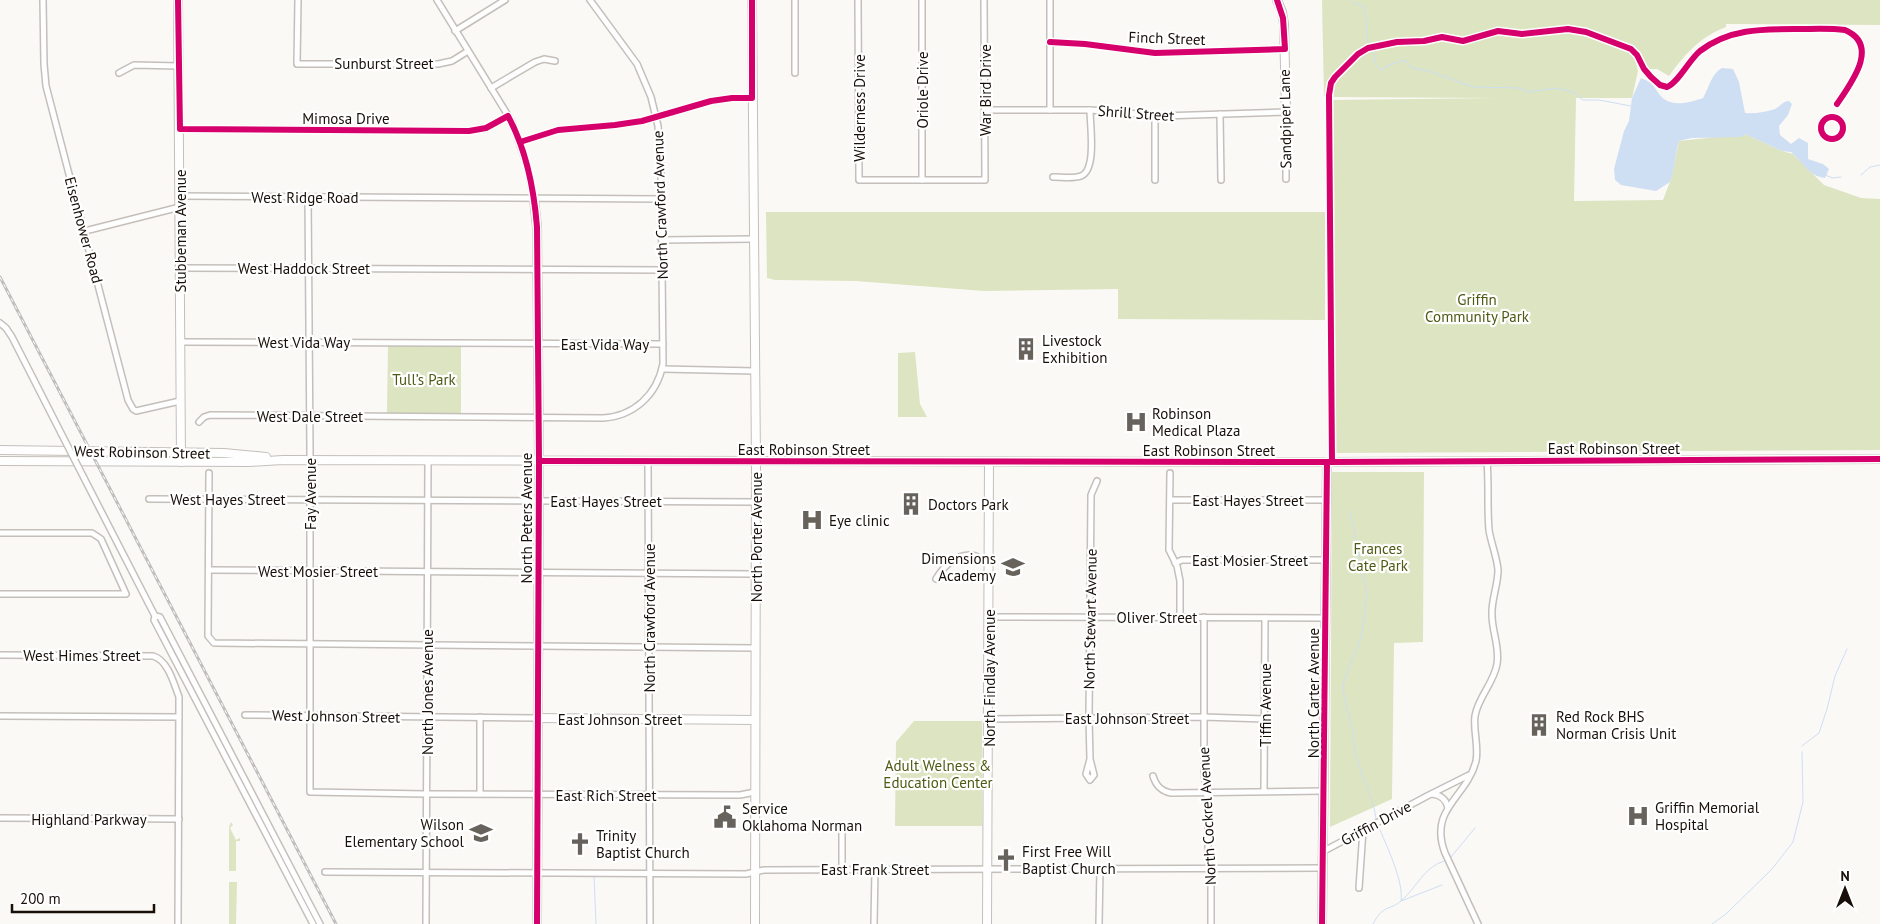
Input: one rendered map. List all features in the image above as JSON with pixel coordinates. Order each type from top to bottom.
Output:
[{"type":"main road","name":"Stubbeman Avenue","points":[[178,0],[181,462]]},
{"type":"main road","name":"North Porter Avenue","points":[[752,0],[756,462],[755,924]]},
{"type":"main road","name":"Sandpiper Lane","points":[[1276,0],[1283,18],[1286,112]]},
{"type":"main road","name":"North Peters Avenue","points":[[534,199],[538,270],[539,461],[537,924]]},
{"type":"main road","name":"West Robinson Street","points":[[0,450],[233,453],[283,460]]},
{"type":"main road","name":"East Robinson Street","points":[[428,460],[648,462],[1487,462],[1880,459]]},
{"type":"main road","name":"West Robinson Street","points":[[0,461],[249,462],[283,460],[428,460]]},
{"type":"main road","name":"North Findlay Avenue","points":[[987,924],[989,462]]},
{"type":"main road","name":"North Carter Avenue","points":[[1322,924],[1326,462]]},
{"type":"main road","name":"East Johnson Street","points":[[537,718],[755,720]]},
{"type":"street","name":"Eisenhower Road","points":[[43,0],[45,80],[130,404],[133,409],[142,411],[180,401]]},
{"type":"street","name":"Sunburst Street","points":[[298,0],[297,64],[438,64],[452,61],[468,51]]},
{"type":"street","name":"North Peters Avenue","points":[[436,0],[508,116],[520,142],[534,199]]},
{"type":"street","points":[[456,31],[505,0]]},
{"type":"street","name":"North Crawford Avenue","points":[[590,0],[637,64],[646,84],[656,117],[660,141],[662,369]]},
{"type":"street","points":[[795,0],[795,73]]},
{"type":"street","name":"Wilderness Drive","points":[[858,0],[859,180],[986,180]]},
{"type":"street","name":"Oriole Drive","points":[[922,0],[922,180]]},
{"type":"street","name":"War Bird Drive","points":[[984,0],[986,180]]},
{"type":"street","points":[[1050,0],[1050,110]]},
{"type":"street","name":"Finch Street","points":[[1050,42],[1155,52],[1284,49]]},
{"type":"street","points":[[491,88],[535,62],[544,59],[555,61]]},
{"type":"street","points":[[119,73],[134,65],[179,66]]},
{"type":"street","points":[[520,142],[554,130],[615,125],[656,117],[725,99],[752,98]]},
{"type":"street","name":"Shrill Street","points":[[985,110],[1090,110],[1155,116],[1286,112]]},
{"type":"street","points":[[1053,177],[1078,176],[1088,169],[1090,161],[1090,110]]},
{"type":"street","name":"Sandpiper Lane","points":[[1286,112],[1286,179]]},
{"type":"street","points":[[1220,114],[1221,180]]},
{"type":"street","name":"Mimosa Drive","points":[[180,129],[469,130],[486,128],[508,116]]},
{"type":"street","points":[[1155,116],[1155,180]]},
{"type":"street","name":"West Ridge Road","points":[[180,196],[661,199]]},
{"type":"street","name":"Fay Avenue","points":[[308,197],[310,342],[310,792]]},
{"type":"street","points":[[85,231],[180,207]]},
{"type":"street","points":[[662,240],[753,239]]},
{"type":"street","name":"West Haddock Street","points":[[181,268],[662,270]]},
{"type":"street","points":[[0,323],[12,337],[155,616],[154,620],[313,924]]},
{"type":"street","name":"West Vida Way","points":[[180,342],[428,343]]},
{"type":"street","name":"East Vida Way","points":[[428,343],[663,344]]},
{"type":"street","points":[[662,369],[755,371]]},
{"type":"street","name":"West Dale Street","points":[[199,422],[204,417],[210,415],[603,418],[623,414],[635,408],[649,396],[657,384],[662,369]]},
{"type":"street","name":"North Jones Avenue","points":[[426,924],[428,460]]},
{"type":"street","name":"North Crawford Avenue","points":[[648,462],[650,924]]},
{"type":"street","points":[[1478,924],[1441,842],[1440,830],[1448,808],[1470,775],[1476,759],[1475,715],[1477,707],[1494,676],[1498,657],[1492,616],[1493,602],[1498,583],[1498,568],[1489,529],[1487,462]]},
{"type":"street","points":[[209,473],[208,636],[214,643],[755,648]]},
{"type":"street","points":[[1170,473],[1170,552],[1180,581],[1180,617]]},
{"type":"street","name":"North Stewart Avenue","points":[[1090,759],[1091,495],[1097,481]]},
{"type":"street","name":"West Hayes Street","points":[[150,499],[427,500]]},
{"type":"street","name":"East Hayes Street","points":[[427,500],[755,502]]},
{"type":"street","name":"East Hayes Street","points":[[1170,500],[1326,500]]},
{"type":"street","points":[[0,533],[92,533],[101,539],[126,594],[0,594]]},
{"type":"street","points":[[936,580],[954,559],[964,555],[976,556]]},
{"type":"street","name":"East Mosier Street","points":[[1175,563],[1182,560],[1326,560]]},
{"type":"street","name":"West Mosier Street","points":[[209,570],[427,572]]},
{"type":"street","points":[[427,572],[755,574]]},
{"type":"street","points":[[155,616],[160,617],[320,924]]},
{"type":"street","name":"Oliver Street","points":[[989,617],[1326,618]]},
{"type":"street","name":"North Cockrel Avenue","points":[[1204,618],[1203,717],[1208,807],[1211,924]]},
{"type":"street","name":"Tiffin Avenue","points":[[1264,792],[1265,618]]},
{"type":"street","name":"West Himes Street","points":[[0,655],[154,656],[159,658],[170,674],[179,697],[178,924]]},
{"type":"street","name":"West Johnson Street","points":[[245,715],[426,716]]},
{"type":"street","points":[[0,716],[179,717]]},
{"type":"street","name":"East Johnson Street","points":[[426,716],[537,718]]},
{"type":"street","points":[[480,717],[480,794]]},
{"type":"street","name":"East Johnson Street","points":[[988,718],[1203,717],[1265,719]]},
{"type":"street","name":"Griffin Drive","points":[[1324,851],[1470,775]]},
{"type":"street","points":[[1153,776],[1157,786],[1168,792],[1324,791]]},
{"type":"street","name":"East Rich Street","points":[[310,792],[537,795],[740,795],[755,792]]},
{"type":"street","name":"Griffin Drive","points":[[1429,795],[1437,795],[1445,799],[1448,808]]},
{"type":"street","name":"Highland Parkway","points":[[0,818],[179,819]]},
{"type":"street","points":[[842,829],[842,869]]},
{"type":"street","points":[[1359,888],[1363,830]]},
{"type":"street","points":[[1099,924],[1100,868]]},
{"type":"street","name":"East Frank Street","points":[[325,872],[746,874],[764,870],[842,869],[1323,868]]},
{"type":"street","points":[[874,924],[875,869]]},
{"type":"green space","name":"Griffin Community Park","points":[[1322,0],[1880,0],[1880,25],[1726,24],[1726,27],[1708,36],[1694,47],[1669,76],[1657,69],[1649,69],[1637,49],[1607,35],[1633,51],[1638,71],[1632,98],[1576,98],[1574,201],[1663,200],[1671,179],[1679,141],[1745,134],[1793,154],[1824,185],[1861,198],[1880,199],[1880,450],[1336,453],[1329,100],[1498,98],[1324,97]]},
{"type":"green space","points":[[766,212],[1325,212],[1325,320],[1118,319],[1118,289],[984,291],[856,281],[775,280],[767,278]]},
{"type":"green space","name":"Tull’s Park","points":[[388,345],[461,346],[461,414],[387,413]]},
{"type":"green space","points":[[915,352],[920,404],[927,417],[898,417],[898,353]]},
{"type":"green space","name":"Frances Cate Park","points":[[1332,472],[1424,472],[1423,642],[1394,643],[1392,799],[1330,827]]},
{"type":"green space","name":"Adult Welness & Education Center","points":[[914,721],[982,721],[982,826],[895,826],[896,742]]},
{"type":"green space","points":[[231,822],[233,825],[230,828],[236,840],[240,838],[240,841],[236,841],[236,871],[229,871],[229,827]]},
{"type":"green space","points":[[229,882],[237,882],[236,924],[229,924]]},
{"type":"water","points":[[1722,68],[1733,69],[1739,82],[1745,113],[1775,109],[1787,101],[1792,104],[1788,115],[1779,126],[1780,135],[1791,144],[1799,138],[1808,143],[1808,159],[1823,164],[1829,169],[1825,178],[1810,172],[1791,152],[1782,151],[1745,134],[1741,137],[1692,138],[1679,141],[1670,182],[1656,191],[1621,185],[1615,180],[1614,169],[1624,131],[1629,121],[1632,98],[1641,78],[1653,85],[1664,99],[1673,103],[1684,103],[1703,98],[1713,77]]},
{"type":"waterway","points":[[1351,0],[1364,6],[1368,44],[1375,57],[1376,65],[1381,70],[1389,65],[1405,60],[1411,68],[1429,71],[1473,87],[1519,88],[1528,92],[1557,88],[1573,92],[1583,100],[1599,100],[1631,106]]},
{"type":"waterway","points":[[1861,175],[1870,167],[1880,165]]},
{"type":"waterway","points":[[1825,175],[1833,178],[1841,177]]},
{"type":"waterway","points":[[1350,511],[1367,593],[1362,635],[1344,681],[1344,691],[1352,726],[1356,757],[1376,819]]},
{"type":"waterway","points":[[1802,746],[1819,733],[1835,676],[1847,649]]},
{"type":"waterway","points":[[1712,924],[1726,914],[1772,869],[1793,842],[1803,802],[1802,752]]},
{"type":"waterway","points":[[1378,825],[1397,873],[1401,901],[1442,885]]},
{"type":"waterway","points":[[1451,857],[1475,828]]},
{"type":"waterway","points":[[1373,924],[1380,913],[1402,900],[1431,868],[1444,861]]},
{"type":"waterway","points":[[594,875],[596,924]]},
{"type":"railway","points":[[0,277],[336,924]]},
{"type":"cycle path","points":[[178,0],[180,129],[469,131],[486,128],[508,116],[515,129],[525,156],[532,184],[537,227],[539,461],[537,924]]},
{"type":"cycle path","points":[[520,142],[558,130],[642,121],[711,101],[752,98],[752,0]]},
{"type":"cycle path","points":[[1050,42],[1085,44],[1155,53],[1285,49],[1283,18],[1277,0]]},
{"type":"cycle path","points":[[1332,462],[1329,95],[1331,83],[1335,77],[1358,54],[1368,48],[1397,42],[1424,41],[1442,37],[1463,41],[1498,31],[1522,34],[1568,29],[1586,32],[1631,49],[1651,77],[1660,85],[1667,87],[1675,81],[1700,51],[1711,43],[1723,38],[1748,31],[1760,30],[1839,29],[1845,30],[1855,37],[1861,45],[1862,54],[1855,75],[1837,104]]},
{"type":"cycle path","points":[[1832,117],[1840,120],[1843,128],[1840,136],[1832,139],[1824,136],[1821,128],[1824,120],[1832,117]]},
{"type":"cycle path","points":[[539,461],[1332,462],[1880,459]]},
{"type":"cycle path","points":[[1322,924],[1327,462]]},
{"type":"place","name":"Livestock Exhibition","points":[[1026,349]]},
{"type":"place","name":"Robinson Medical Plaza","points":[[1136,422]]},
{"type":"place","name":"Doctors Park","points":[[911,504]]},
{"type":"place","name":"Eye clinic","points":[[812,520]]},
{"type":"place","name":"Dimensions Academy","points":[[1013,567]]},
{"type":"place","name":"Red Rock BHS Norman Crisis Unit","points":[[1539,725]]},
{"type":"place","name":"Griffin Memorial Hospital","points":[[1638,816]]},
{"type":"place","name":"Service Oklahoma Norman","points":[[725,817]]},
{"type":"place","name":"Wilson Elementary School","points":[[481,833]]},
{"type":"place","name":"Trinity Baptist Church","points":[[580,844]]},
{"type":"place","name":"First Free Will Baptist Church","points":[[1006,860]]}]
